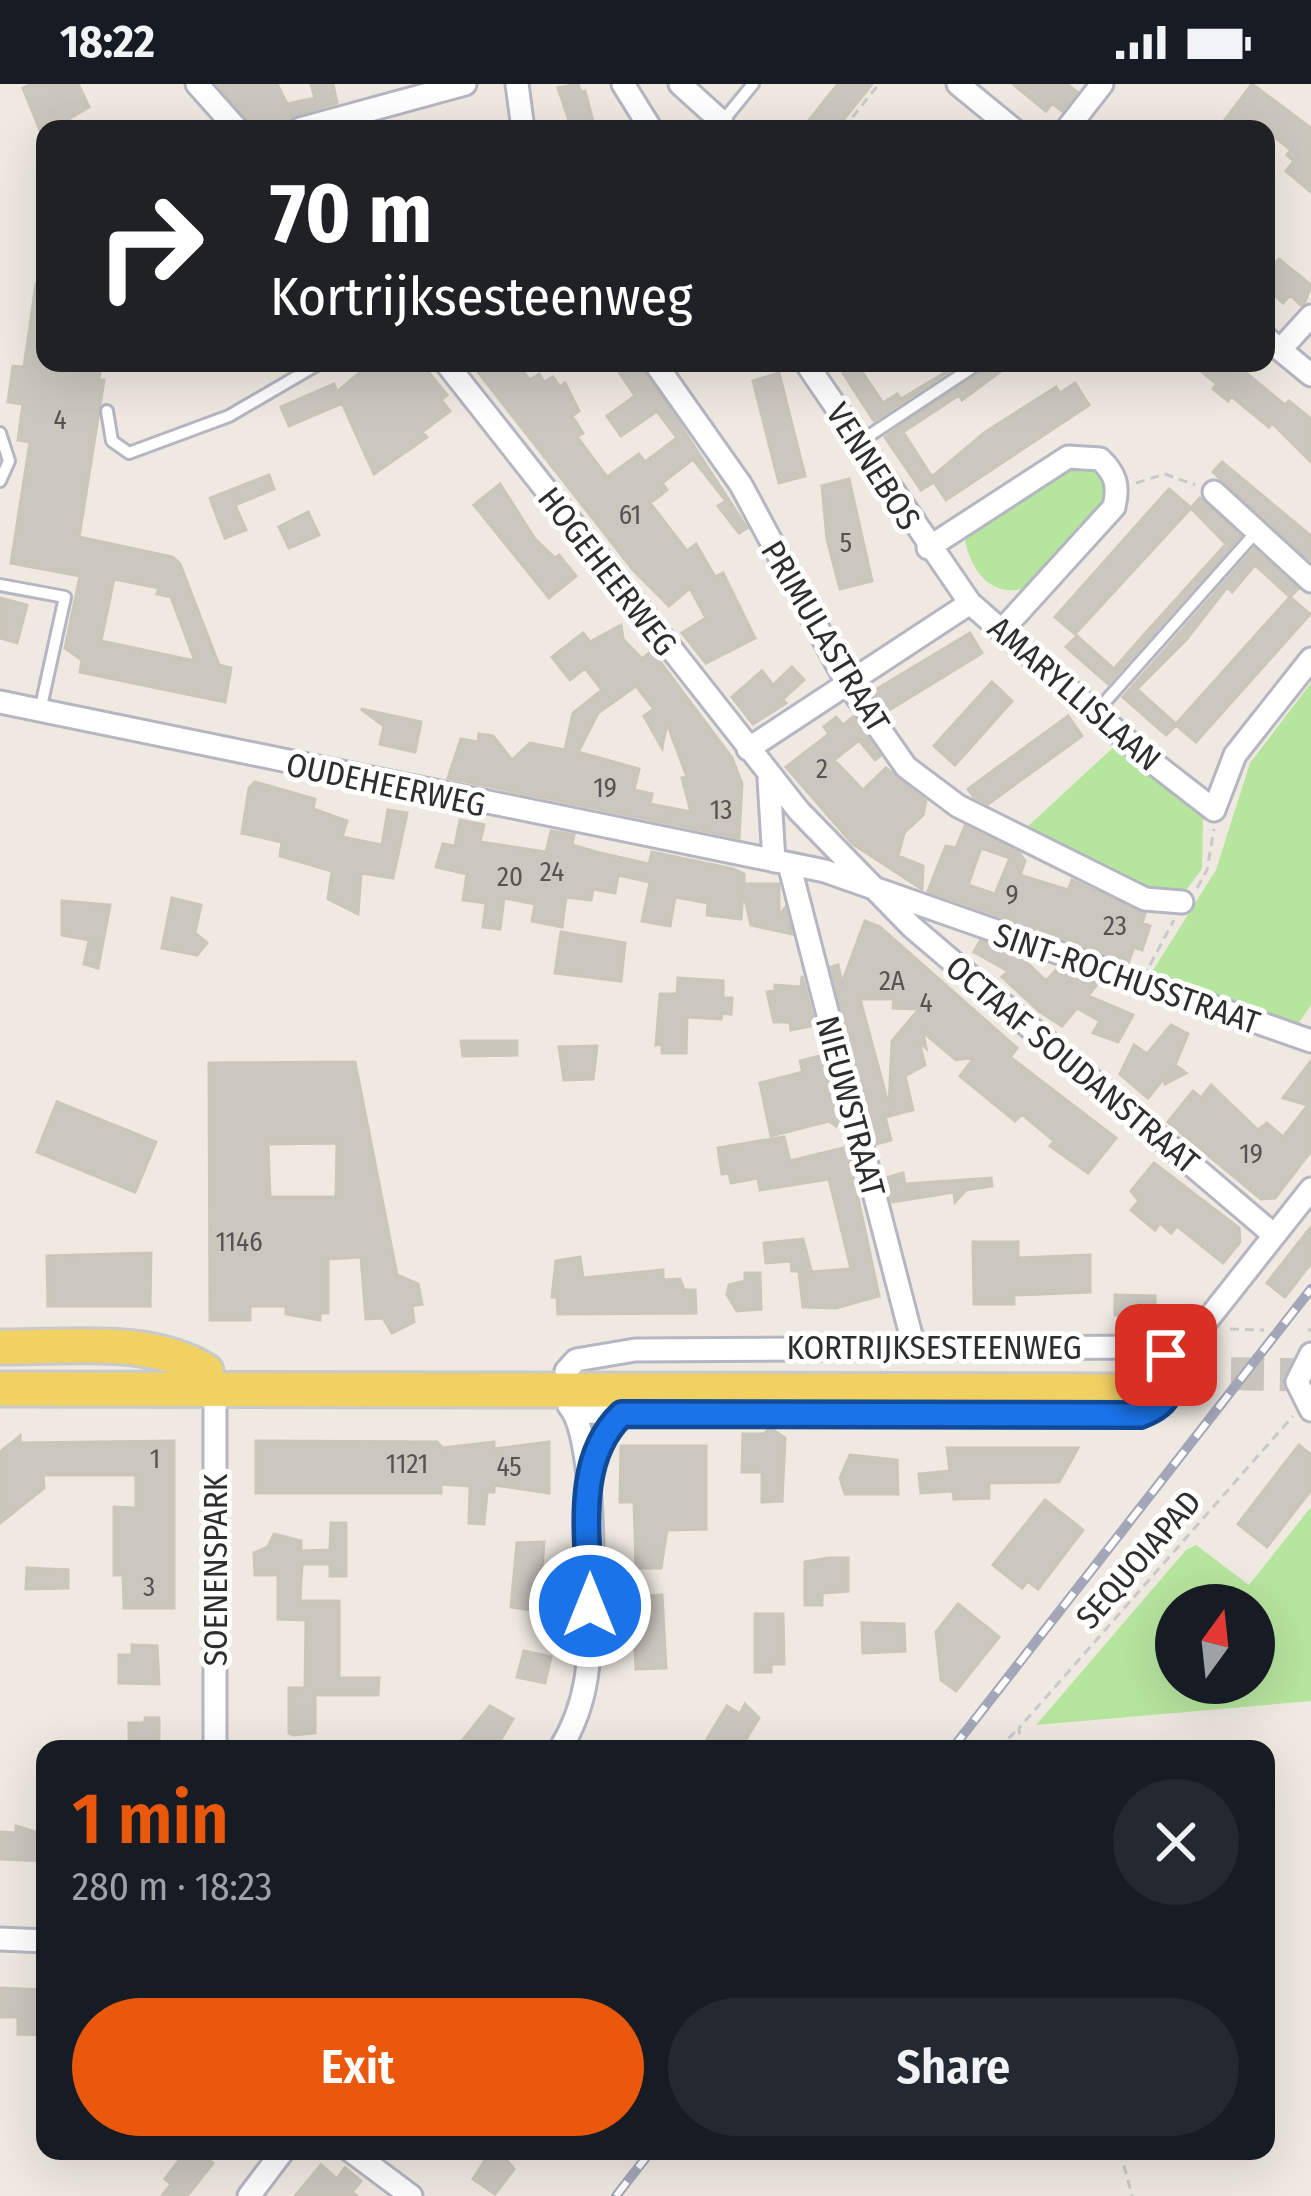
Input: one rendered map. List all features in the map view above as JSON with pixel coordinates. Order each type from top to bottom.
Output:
[{"type":"main road","name":"KORTRIJKSESTEENWEG","points":[[0,1347],[153,1349],[210,1381]]},
{"type":"main road","name":"KORTRIJKSESTEENWEG","points":[[0,1370],[210,1381],[527,1390],[1134,1382],[571,1366],[210,1381],[0,1389]]},
{"type":"street","points":[[197,84],[229,120]]},
{"type":"street","points":[[333,120],[465,84]]},
{"type":"street","points":[[517,84],[522,120]]},
{"type":"street","points":[[623,84],[645,120]]},
{"type":"street","points":[[680,84],[716,120]]},
{"type":"street","points":[[958,84],[1002,120]]},
{"type":"street","points":[[1074,120],[1102,84]]},
{"type":"street","points":[[1275,343],[1311,316]]},
{"type":"street","points":[[1275,346],[1311,375]]},
{"type":"street","name":"HOGEHEERWEG","points":[[453,372],[769,779],[835,848]]},
{"type":"street","name":"PRIMULASTRAAT","points":[[661,372],[741,485],[846,681],[906,766],[928,787],[1145,898],[1182,902]]},
{"type":"street","name":"VENNEBOS","points":[[812,372],[943,568]]},
{"type":"street","points":[[928,548],[1068,458],[1100,459],[1118,488],[1114,507],[1004,628]]},
{"type":"street","points":[[1214,492],[1311,581]]},
{"type":"street","name":"AMARYLLISLAAN","points":[[943,568],[970,602],[1214,810],[1235,755],[1311,659]]},
{"type":"street","points":[[748,749],[970,602]]},
{"type":"street","name":"OUDEHEERWEG","points":[[0,702],[825,871]]},
{"type":"street","name":"NIEUWSTRAAT","points":[[769,779],[781,863],[914,1347]]},
{"type":"street","name":"OCTAAF SOUDANSTRAAT","points":[[835,848],[911,927],[1274,1235]]},
{"type":"street","name":"SINT-ROCHUSSTRAAT","points":[[825,871],[1311,1041]]},
{"type":"street","points":[[1166,1355],[1190,1342],[1311,1189]]},
{"type":"street","name":"KORTRIJKSESTEENWEG","points":[[571,1366],[634,1349],[1143,1347],[1166,1355],[1170,1395],[1165,1403],[1140,1415],[574,1412]]},
{"type":"street","points":[[1309,1409],[1297,1382],[1311,1354]]},
{"type":"street","name":"SOENENSPARK","points":[[210,1381],[215,1740]]},
{"type":"street","points":[[527,1390],[551,1396],[574,1412],[590,1460],[586,1679],[563,1740]]},
{"type":"street","points":[[590,1460],[606,1429],[622,1414]]},
{"type":"street","points":[[0,1939],[36,1941]]},
{"type":"street","points":[[249,2196],[276,2160]]},
{"type":"street","points":[[363,2160],[411,2196]]},
{"type":"lane","points":[[728,120],[753,84]]},
{"type":"lane","points":[[107,410],[112,441],[129,452],[229,416],[305,372]]},
{"type":"lane","points":[[858,443],[965,372]]},
{"type":"lane","points":[[0,433],[9,461],[0,481]]},
{"type":"lane","points":[[1096,712],[1257,531]]},
{"type":"lane","points":[[0,585],[65,597],[40,711]]},
{"type":"lane","points":[[772,820],[799,812]]},
{"type":"lane","points":[[825,871],[835,848]]},
{"type":"path","points":[[850,120],[879,84]]},
{"type":"path","points":[[1118,488],[1166,474],[1214,492]]},
{"type":"path","points":[[1233,1329],[1264,1330]]},
{"type":"path","name":"SEQUOIAPAD","points":[[1007,1740],[1179,1551],[1278,1429],[1309,1409]]},
{"type":"path","points":[[1019,1728],[1021,1740]]},
{"type":"path","points":[[1122,2160],[1132,2196]]},
{"type":"green space","points":[[1070,464],[1096,466],[1106,476],[1106,504],[1030,587],[995,587],[973,564],[965,541],[971,530]]},
{"type":"green space","points":[[1311,683],[1311,1005],[1296,1027],[1152,972],[1216,870],[1250,763]]},
{"type":"green space","points":[[1117,744],[1203,818],[1202,869],[1184,893],[1155,892],[1025,829]]},
{"type":"green space","points":[[1311,1507],[1311,1701],[1036,1725],[1155,1586],[1155,1704],[1275,1704],[1275,1584],[1250,1584]]},
{"type":"green space","points":[[1196,1545],[1248,1584],[1157,1584]]},
{"type":"building","points":[[78,84],[89,107],[67,120],[36,120],[23,88]]},
{"type":"building","points":[[217,84],[277,84],[287,104],[315,98],[311,84],[333,84],[337,103],[291,120],[248,120]]},
{"type":"building","points":[[578,84],[585,91],[593,120],[569,120],[558,88]]},
{"type":"building","points":[[838,84],[872,84],[843,120],[809,120]]},
{"type":"building","points":[[1013,84],[1067,84],[1077,92],[1062,111],[1052,103],[1046,111]]},
{"type":"building","points":[[1252,84],[1311,128],[1311,192],[1286,171],[1294,161],[1287,155],[1291,150],[1275,137],[1275,120],[1225,120]]},
{"type":"building","points":[[1279,259],[1311,285],[1301,305],[1290,295],[1283,303],[1275,296]]},
{"type":"building","points":[[36,284],[36,372],[100,372],[99,380],[104,380],[79,537],[173,557],[180,564],[219,665],[231,668],[225,702],[80,672],[82,660],[65,648],[80,576],[11,563],[30,442],[18,440],[23,404],[8,402],[13,366],[24,367]],"holes":[[[114,579],[159,588],[157,594],[171,597],[195,661],[101,641]]]},
{"type":"building","points":[[360,372],[428,372],[447,395],[441,400],[450,411],[422,432],[427,437],[374,474],[342,403],[289,426],[281,407],[334,384],[337,392]]},
{"type":"building","points":[[478,372],[523,372],[530,380],[539,374],[544,382],[553,377],[560,387],[565,383],[579,411],[572,416],[583,433],[577,437],[607,477],[639,454],[645,462],[677,438],[657,411],[621,436],[607,416],[635,396],[619,372],[646,372],[747,528],[739,533],[718,506],[726,501],[693,459],[662,483],[667,490],[650,503],[687,551],[696,544],[715,577],[723,573],[755,638],[706,663],[682,633],[706,618],[690,588],[669,606],[634,571]]},
{"type":"building","points":[[842,372],[862,372],[883,403],[897,394],[901,399],[948,372],[874,421]]},
{"type":"building","points":[[976,372],[1000,372],[962,400],[959,395],[903,432],[932,477],[984,433],[1056,387],[1060,393],[1075,383],[1089,405],[946,500],[934,482],[921,490],[885,437]]},
{"type":"building","points":[[1202,372],[1245,372],[1285,405],[1289,401],[1311,419],[1311,462],[1272,423],[1269,427],[1231,396],[1228,401],[1213,389],[1217,384]]},
{"type":"building","points":[[779,373],[805,476],[779,483],[753,381]]},
{"type":"building","points":[[1222,462],[1311,536],[1311,561],[1213,472]]},
{"type":"building","points":[[269,475],[274,489],[235,505],[246,530],[225,538],[210,498]]},
{"type":"building","points":[[849,479],[872,581],[840,589],[827,539],[822,486]]},
{"type":"building","points":[[500,484],[535,539],[555,558],[559,555],[576,576],[549,598],[474,505]]},
{"type":"building","points":[[1169,489],[1191,508],[1075,634],[1055,617]]},
{"type":"building","points":[[1200,498],[1240,536],[1108,684],[1066,647],[1077,636],[1114,669],[1226,544],[1191,508]]},
{"type":"building","points":[[308,512],[319,535],[289,548],[279,527]]},
{"type":"building","points":[[1254,549],[1298,589],[1290,597],[1310,614],[1196,742],[1176,725],[1166,735],[1123,697]],"holes":[[[1255,565],[1290,597],[1176,724],[1137,689],[1186,640],[1227,587],[1232,592]]]},
{"type":"building","points":[[0,598],[27,605],[17,643],[0,638]]},
{"type":"building","points":[[621,625],[623,639],[642,659],[652,651],[732,758],[742,784],[739,838],[448,778],[461,739],[478,742],[479,734],[493,736],[512,760],[530,743],[565,750],[573,713],[602,690],[585,668],[570,680],[552,657],[583,633],[590,642]],"holes":[[[636,686],[654,709],[644,716],[662,748],[667,723],[687,777],[682,778],[691,812],[650,804],[652,794],[634,790],[639,769],[578,752],[598,713]]]},
{"type":"building","points":[[970,633],[982,653],[886,712],[872,692]]},
{"type":"building","points":[[792,667],[804,680],[783,699],[786,703],[753,724],[732,697],[762,671],[773,685]]},
{"type":"building","points":[[992,682],[1012,701],[955,765],[934,746]]},
{"type":"building","points":[[361,709],[421,722],[415,752],[380,744],[384,726]]},
{"type":"building","points":[[1068,716],[1082,736],[988,804],[974,797],[968,789]]},
{"type":"building","points":[[836,717],[843,725],[853,717],[880,756],[875,760],[859,740],[834,760],[863,790],[886,768],[926,801],[923,815],[904,833],[898,856],[923,866],[922,889],[853,844],[786,767],[829,734],[824,727]]},
{"type":"building","points":[[255,782],[315,799],[313,809],[347,821],[342,837],[382,845],[388,810],[407,813],[393,878],[361,873],[358,914],[328,899],[332,871],[280,856],[282,842],[242,833],[249,788]]},
{"type":"building","points":[[460,820],[484,825],[480,842],[546,852],[551,831],[574,835],[572,845],[600,853],[649,864],[652,852],[733,869],[744,874],[744,884],[779,884],[779,916],[785,908],[792,934],[751,925],[743,891],[741,919],[707,915],[708,903],[675,897],[670,926],[642,921],[650,882],[618,875],[615,893],[593,889],[591,900],[566,897],[562,927],[532,921],[535,904],[504,898],[500,929],[483,927],[486,903],[463,900],[467,874],[436,867],[443,844],[455,846]]},
{"type":"building","points":[[965,826],[1019,853],[1025,861],[1020,875],[1068,890],[1072,880],[1145,914],[1142,923],[1150,926],[1142,950],[1134,947],[1129,961],[928,891],[946,846],[956,848]],"holes":[[[981,848],[1010,858],[995,894],[968,885]]]},
{"type":"building","points":[[172,898],[201,905],[195,933],[207,943],[197,955],[162,948]]},
{"type":"building","points":[[62,901],[110,905],[98,968],[84,964],[89,940],[62,935]]},
{"type":"building","points":[[865,921],[880,927],[1017,1048],[1010,1057],[1116,1138],[1088,1173],[1050,1146],[1054,1141],[1022,1114],[1015,1121],[960,1076],[975,1057],[956,1060],[923,1032],[926,1048],[919,1042],[925,1065],[905,1076],[913,1110],[885,1117],[891,1140],[877,1144],[831,967],[838,965],[842,983]],"holes":[[[860,999],[894,999],[893,1008],[919,1009],[892,1041],[889,1107]]]},
{"type":"building","points":[[561,932],[625,943],[621,981],[555,973]]},
{"type":"building","points":[[980,941],[1019,955],[1046,981],[1058,968],[1098,983],[1088,996],[1133,1015],[1118,1042],[1093,1033],[1100,1021],[1077,1008],[1062,1026],[1039,1011],[1002,977],[1008,971],[974,952]]},
{"type":"building","points":[[802,976],[815,1025],[791,1030],[790,1022],[774,1022],[767,992],[775,991],[775,985],[801,987]]},
{"type":"building","points":[[678,978],[723,981],[723,998],[732,998],[731,1014],[722,1013],[721,1019],[687,1017],[686,1053],[662,1053],[662,1044],[656,1045],[660,994],[677,994]]},
{"type":"building","points":[[1171,1025],[1188,1034],[1175,1065],[1186,1073],[1165,1084],[1164,1078],[1148,1098],[1120,1074],[1134,1045],[1147,1054]]},
{"type":"building","points":[[461,1041],[517,1041],[517,1055],[463,1056]]},
{"type":"building","points":[[597,1046],[593,1079],[564,1080],[559,1047]]},
{"type":"building","points":[[823,1055],[839,1119],[836,1126],[829,1121],[771,1136],[760,1083],[803,1072],[800,1061]]},
{"type":"building","points":[[1311,1061],[1311,1151],[1275,1198],[1261,1199],[1168,1122],[1193,1091],[1201,1098],[1211,1085],[1258,1130],[1267,1123],[1283,1137],[1308,1105],[1283,1098]]},
{"type":"building","points":[[355,1062],[397,1275],[418,1284],[422,1304],[412,1306],[414,1322],[392,1333],[383,1318],[366,1319],[361,1257],[328,1259],[328,1313],[320,1313],[320,1320],[286,1314],[286,1306],[250,1306],[250,1320],[210,1320],[209,1063]],"holes":[[[337,1143],[336,1197],[270,1197],[268,1144]]]},
{"type":"building","points":[[57,1102],[156,1142],[135,1192],[37,1152]]},
{"type":"building","points":[[784,1137],[790,1161],[847,1147],[879,1296],[836,1308],[803,1307],[799,1273],[851,1269],[829,1179],[760,1190],[758,1178],[731,1183],[729,1173],[722,1174],[718,1148]]},
{"type":"building","points":[[1154,1163],[1239,1228],[1240,1242],[1223,1263],[1177,1226],[1171,1233],[1160,1223],[1155,1230],[1131,1210],[1139,1201],[1131,1191]]},
{"type":"building","points":[[903,1173],[905,1184],[991,1178],[992,1186],[966,1190],[955,1202],[954,1192],[892,1202],[886,1178]]},
{"type":"building","points":[[1311,1227],[1311,1263],[1285,1297],[1267,1283]]},
{"type":"building","points":[[803,1239],[811,1270],[792,1271],[791,1261],[766,1263],[764,1243]]},
{"type":"building","points":[[973,1242],[1018,1242],[1018,1258],[1090,1255],[1090,1292],[1014,1295],[1014,1304],[974,1304]]},
{"type":"building","points":[[151,1253],[150,1306],[48,1306],[47,1256]]},
{"type":"building","points":[[580,1257],[583,1278],[663,1270],[663,1280],[680,1279],[684,1290],[695,1290],[696,1313],[558,1314],[557,1297],[552,1297],[556,1261]]},
{"type":"building","points":[[745,1273],[760,1273],[761,1309],[737,1311],[727,1295],[729,1285],[745,1281]]},
{"type":"building","points":[[1115,1295],[1155,1296],[1155,1316],[1115,1315]]},
{"type":"building","points":[[770,1428],[785,1438],[782,1501],[762,1502],[762,1472],[742,1472],[743,1434],[764,1434]]},
{"type":"building","points":[[20,1436],[20,1443],[174,1441],[174,1608],[124,1608],[123,1575],[114,1575],[114,1507],[136,1508],[136,1475],[43,1475],[44,1488],[0,1523],[0,1452]]},
{"type":"building","points":[[256,1441],[437,1442],[443,1448],[494,1442],[494,1449],[549,1442],[549,1493],[494,1485],[494,1492],[487,1492],[484,1524],[469,1523],[470,1486],[441,1484],[441,1493],[256,1493]]},
{"type":"building","points":[[1299,1445],[1311,1455],[1311,1490],[1267,1547],[1238,1524]]},
{"type":"building","points":[[621,1446],[706,1446],[706,1529],[667,1530],[661,1568],[636,1568],[634,1502],[620,1502]]},
{"type":"building","points":[[947,1448],[1078,1448],[1059,1482],[989,1483],[989,1498],[954,1499],[953,1491],[921,1493],[919,1474],[950,1471]]},
{"type":"building","points":[[850,1455],[897,1460],[898,1494],[845,1494],[840,1478]]},
{"type":"building","points":[[1045,1500],[1083,1530],[1038,1589],[1028,1581],[1022,1588],[993,1565]]},
{"type":"building","points":[[331,1523],[346,1523],[346,1576],[330,1576],[330,1564],[302,1564],[300,1601],[339,1601],[339,1678],[379,1678],[378,1695],[315,1695],[315,1733],[293,1735],[289,1733],[289,1688],[305,1688],[306,1620],[278,1619],[278,1575],[255,1575],[254,1553],[268,1547],[274,1534],[301,1541],[301,1551],[330,1550]]},
{"type":"building","points":[[544,1542],[539,1611],[511,1607],[517,1543]]},
{"type":"building","points":[[848,1558],[848,1591],[822,1593],[822,1605],[805,1605],[805,1562]]},
{"type":"building","points":[[27,1568],[68,1570],[68,1588],[26,1589]]},
{"type":"building","points":[[662,1595],[666,1668],[636,1669],[633,1597]]},
{"type":"building","points":[[958,1604],[999,1637],[956,1691],[941,1680],[936,1632]]},
{"type":"building","points":[[755,1614],[783,1614],[784,1664],[771,1664],[771,1672],[755,1672]]},
{"type":"building","points":[[862,1623],[904,1624],[905,1651],[863,1653]]},
{"type":"building","points":[[132,1645],[157,1646],[159,1684],[119,1683],[119,1655],[132,1655]]},
{"type":"building","points":[[524,1651],[551,1657],[545,1683],[517,1677]]},
{"type":"building","points":[[745,1704],[759,1718],[746,1740],[706,1740],[727,1706],[740,1714]]},
{"type":"building","points":[[490,1706],[513,1719],[500,1740],[463,1740]]},
{"type":"building","points":[[145,1718],[159,1718],[159,1740],[129,1740],[129,1723],[145,1723]]},
{"type":"building","points":[[16,1826],[36,1832],[36,1861],[0,1859],[0,1832],[16,1833]]},
{"type":"building","points":[[0,1988],[36,1990],[36,2035],[18,2034],[18,2017],[0,2017]]},
{"type":"building","points":[[179,2160],[213,2163],[187,2196],[162,2196],[171,2184],[165,2179]]},
{"type":"building","points":[[485,2160],[506,2160],[514,2169],[495,2194],[473,2179]]},
{"type":"building","points":[[321,2165],[337,2179],[345,2168],[361,2181],[352,2192],[357,2196],[295,2196]]},
{"type":"tunnel","points":[[1133,1372],[1311,1375]]},
{"type":"railway","points":[[959,1740],[1311,1289]]},
{"type":"railway","points":[[616,2196],[644,2160]]},
{"type":"route","points":[[590,1606],[590,1460],[606,1429],[622,1414],[1140,1415],[1156,1409],[1170,1395],[1166,1355]]}]
